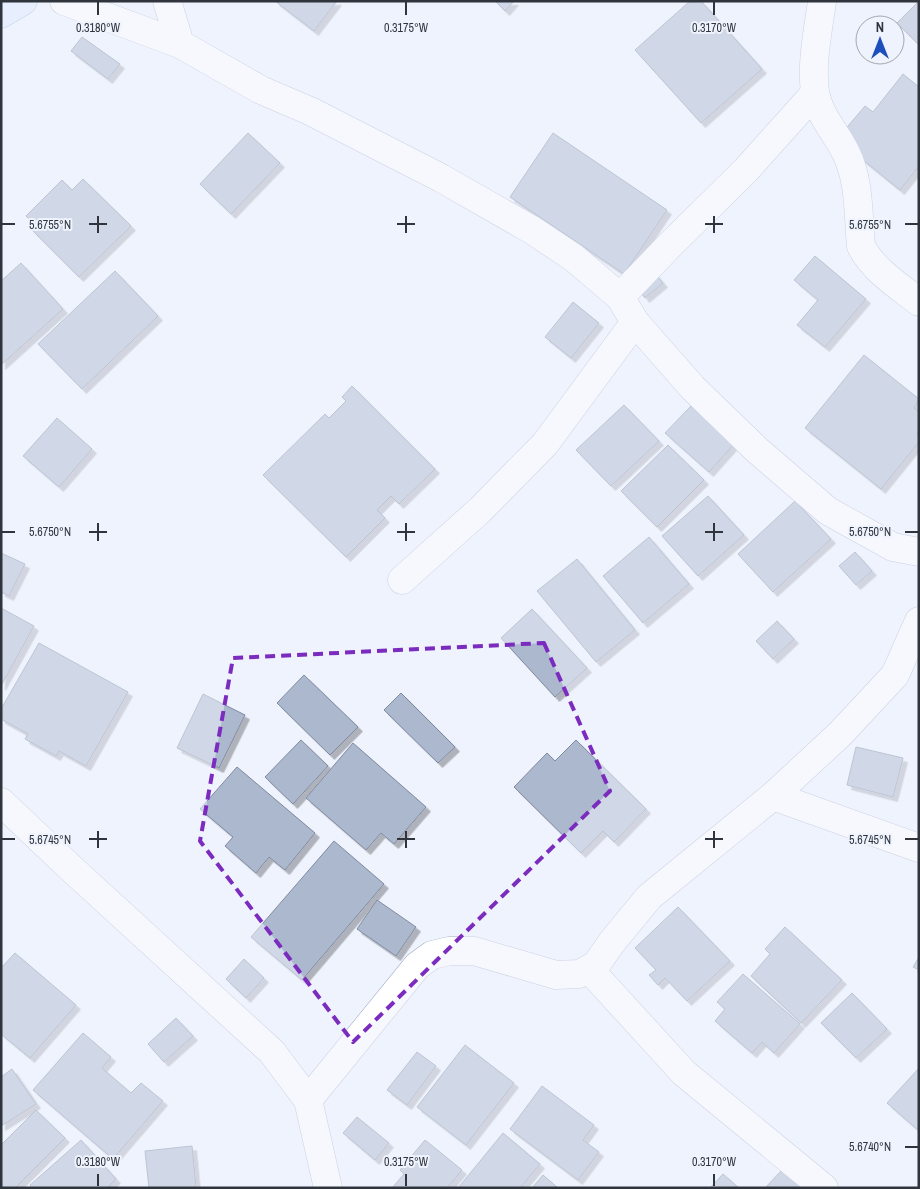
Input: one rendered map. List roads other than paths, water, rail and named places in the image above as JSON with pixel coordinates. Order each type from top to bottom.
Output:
[{"type":"street","points":[[1,14],[23,1]]},
{"type":"street","points":[[64,1],[180,44],[261,90],[310,110],[441,178],[532,230],[574,258],[620,298],[635,322],[700,395],[757,450],[828,511],[894,547],[919,552]]},
{"type":"street","points":[[167,1],[180,44]]},
{"type":"street","points":[[822,1],[815,60],[815,93],[822,115],[846,153],[855,175],[861,246],[866,256],[919,302]]},
{"type":"street","points":[[620,298],[670,245],[746,170],[815,93]]},
{"type":"street","points":[[402,580],[480,510],[545,444],[635,322]]},
{"type":"street","points":[[308,1100],[417,966],[432,955],[449,951],[474,951],[556,975],[579,974],[596,965],[612,942],[650,897],[773,796],[840,734],[895,675],[919,621]]},
{"type":"street","points":[[773,796],[919,848]]},
{"type":"street","points":[[1,802],[272,1052],[308,1100],[328,1188]]},
{"type":"street","points":[[589,969],[684,1072],[824,1188]]}]
